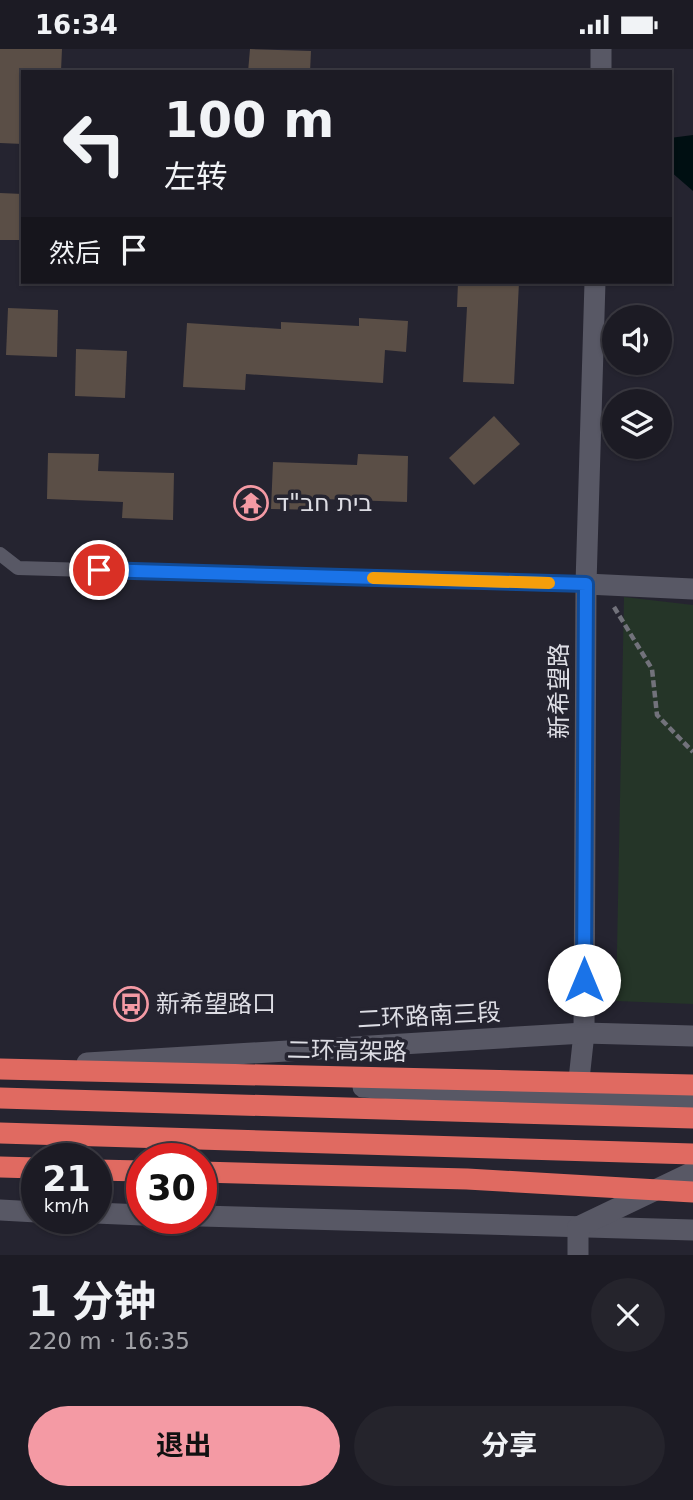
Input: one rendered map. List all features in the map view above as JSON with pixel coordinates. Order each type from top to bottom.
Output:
[{"type":"highway","name":"二环高架路","points":[[0,1066],[693,1085]]},
{"type":"highway","points":[[0,1098],[693,1118]]},
{"type":"highway","points":[[0,1133],[693,1154]]},
{"type":"highway","points":[[0,1167],[21,1168]]},
{"type":"highway","points":[[217,1172],[467,1179],[693,1192]]},
{"type":"main road","points":[[601,49],[601,70]]},
{"type":"main road","name":"新希望路","points":[[577,1101],[583,1033],[594,585],[595,284]]},
{"type":"main road","points":[[594,585],[693,589]]},
{"type":"main road","name":"二环路南三段","points":[[0,1066],[42,1066],[583,1033],[693,1036]]},
{"type":"main road","points":[[42,1066],[577,1101],[693,1101]]},
{"type":"main road","points":[[578,1227],[693,1173]]},
{"type":"main road","points":[[0,1210],[21,1211]]},
{"type":"main road","points":[[217,1216],[693,1230]]},
{"type":"main road","points":[[578,1227],[578,1255]]},
{"type":"lane","points":[[0,554],[18,568],[594,585]]},
{"type":"path","points":[[594,585],[652,669],[657,715],[693,752]]},
{"type":"green space","points":[[624,597],[693,605],[693,1004],[616,1001]]},
{"type":"shaded area","points":[[693,135],[693,191],[672,173],[672,138]]},
{"type":"building","points":[[0,49],[62,49],[61,70],[21,70],[21,144],[0,143]]},
{"type":"building","points":[[250,49],[311,51],[310,70],[248,70]]},
{"type":"building","points":[[0,193],[21,194],[21,240],[0,240]]},
{"type":"building","points":[[458,284],[519,284],[514,384],[463,382],[467,307],[457,307]]},
{"type":"building","points":[[8,308],[58,310],[57,357],[6,355]]},
{"type":"building","points":[[359,318],[408,321],[406,352],[385,350],[383,383],[246,374],[245,390],[183,387],[187,323],[281,329],[281,322],[359,326]]},
{"type":"building","points":[[76,349],[127,351],[125,398],[75,396]]},
{"type":"building","points":[[494,416],[520,444],[474,485],[449,458]]},
{"type":"building","points":[[48,453],[99,454],[98,471],[174,473],[173,520],[122,518],[123,502],[47,499]]},
{"type":"building","points":[[358,454],[408,456],[407,502],[322,499],[322,510],[271,509],[273,462],[357,465]]},
{"type":"slow traffic","points":[[373,578],[549,583]]},
{"type":"place","name":"בית חב\"ד","points":[[251,503]]},
{"type":"place","name":"新希望路口","points":[[131,1004]]},
{"type":"route","points":[[99,570],[586,584],[584,980]]}]
